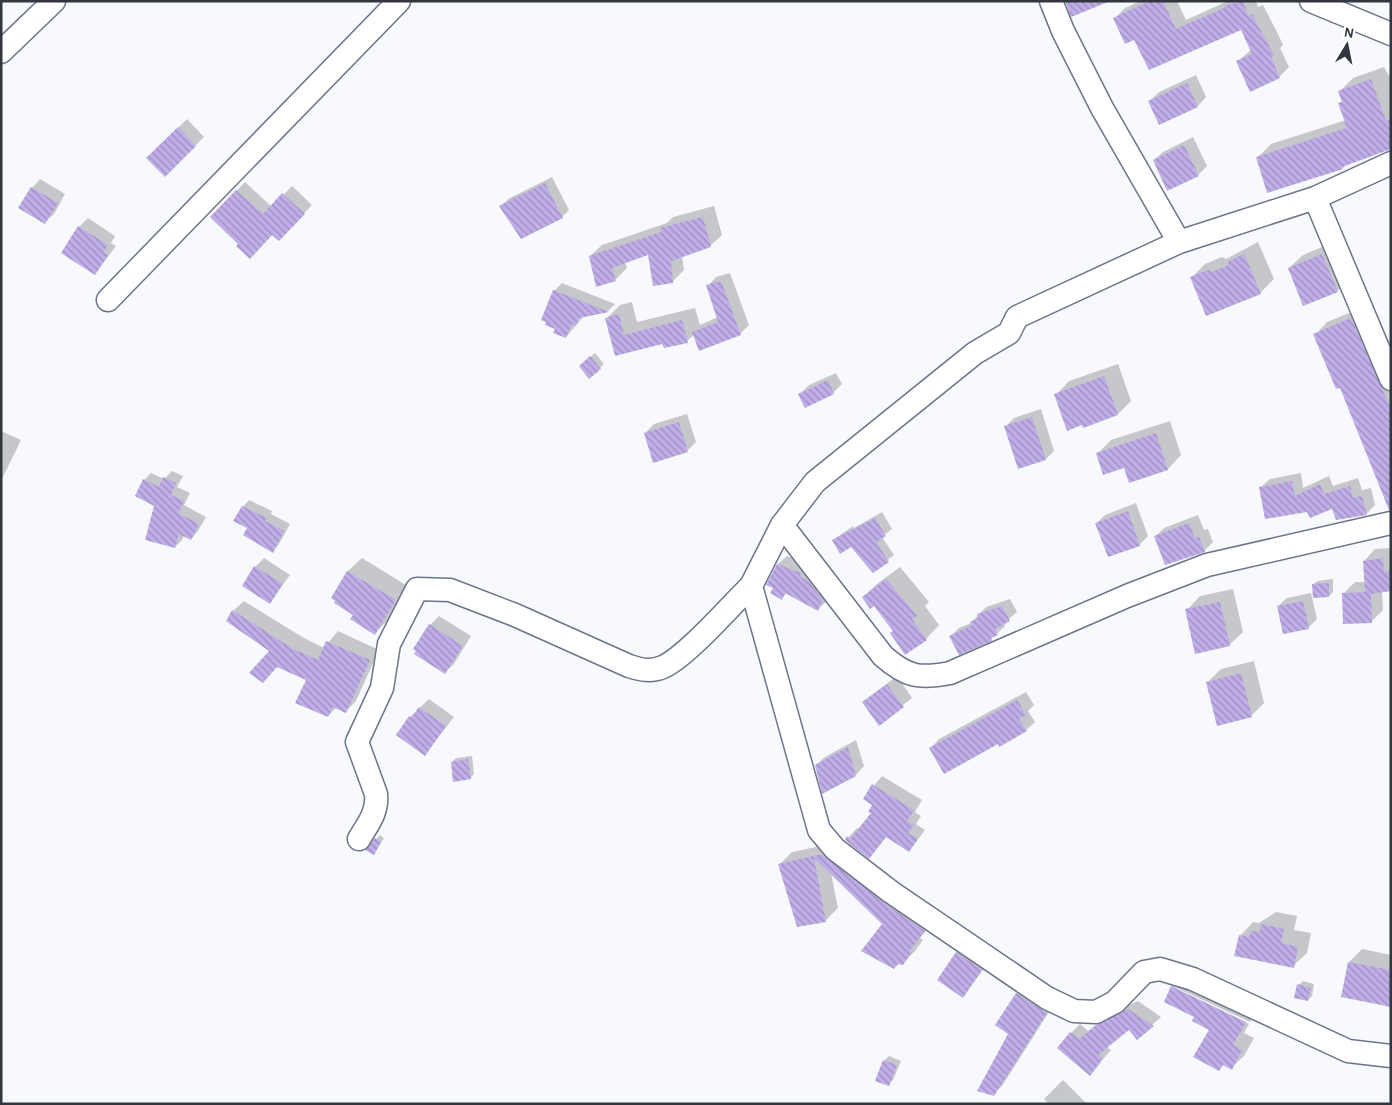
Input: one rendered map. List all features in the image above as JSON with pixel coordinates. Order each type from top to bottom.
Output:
[{"type":"street","points":[[1,52],[54,1]]},
{"type":"street","points":[[108,300],[399,1]]},
{"type":"street","points":[[1051,1],[1063,31],[1102,108],[1179,242]]},
{"type":"street","points":[[1311,1],[1391,34]]},
{"type":"street","points":[[359,839],[376,811],[377,803],[376,794],[357,742],[382,688],[389,644],[417,588],[450,590],[515,615],[629,666],[646,670],[662,667],[675,660],[751,586],[782,525],[815,482],[975,353],[1009,333],[1017,317],[1179,242],[1315,198],[1391,163]]},
{"type":"street","points":[[1315,198],[1391,379]]},
{"type":"street","points":[[782,525],[883,656],[899,670],[923,678],[950,673],[1127,596],[1207,565],[1391,524]]},
{"type":"street","points":[[751,586],[819,830],[835,849],[891,892],[1047,998],[1074,1011],[1096,1012],[1115,1002],[1144,972],[1160,969],[1193,979],[1348,1051],[1391,1056]]},
{"type":"building","points":[[1065,1],[1108,1],[1108,2],[1071,17]]},
{"type":"building","points":[[1149,1],[1163,1],[1176,29],[1224,8],[1224,6],[1243,1],[1248,16],[1252,14],[1274,56],[1271,57],[1280,78],[1250,92],[1236,61],[1252,54],[1241,30],[1149,70],[1134,40],[1125,44],[1113,18]]},
{"type":"building","points":[[1371,79],[1386,121],[1391,119],[1391,149],[1342,167],[1343,169],[1267,193],[1256,157],[1347,128],[1338,103],[1342,102],[1338,91]]},
{"type":"building","points":[[1187,83],[1198,107],[1159,125],[1148,101]]},
{"type":"building","points":[[178,127],[196,146],[165,177],[146,158]]},
{"type":"building","points":[[1184,145],[1199,176],[1167,191],[1153,160]]},
{"type":"building","points":[[545,183],[563,218],[521,239],[499,206]]},
{"type":"building","points":[[31,187],[58,203],[45,224],[18,208]]},
{"type":"building","points":[[236,190],[263,214],[282,193],[305,214],[279,241],[272,235],[250,259],[236,246],[238,244],[210,217]]},
{"type":"building","points":[[703,217],[711,247],[671,261],[673,283],[653,286],[648,255],[612,268],[616,281],[596,287],[589,256],[661,232],[660,228]]},
{"type":"building","points":[[78,226],[108,245],[103,252],[108,255],[95,275],[61,253]]},
{"type":"building","points":[[1244,254],[1261,294],[1206,316],[1190,277],[1208,270],[1212,272],[1227,266],[1229,261]]},
{"type":"building","points":[[1322,254],[1338,292],[1303,306],[1288,268]]},
{"type":"building","points":[[721,281],[741,335],[699,351],[692,332],[718,322],[706,285]]},
{"type":"building","points":[[553,290],[609,312],[579,318],[576,326],[572,324],[566,338],[553,333],[555,329],[545,325],[546,322],[541,320]]},
{"type":"building","points":[[619,314],[624,335],[682,320],[688,343],[664,348],[662,344],[615,356],[605,318]]},
{"type":"building","points":[[1351,318],[1391,409],[1391,510],[1389,510],[1340,388],[1336,389],[1313,334]]},
{"type":"building","points":[[590,356],[601,369],[589,379],[579,366]]},
{"type":"building","points":[[1104,376],[1118,415],[1083,428],[1082,425],[1067,431],[1054,394]]},
{"type":"building","points":[[828,380],[834,394],[805,408],[798,394]]},
{"type":"building","points":[[1032,417],[1046,460],[1018,469],[1004,426]]},
{"type":"building","points":[[679,422],[688,452],[653,463],[644,433]]},
{"type":"building","points":[[1156,433],[1168,470],[1129,483],[1124,468],[1103,475],[1096,453]]},
{"type":"building","points":[[163,477],[176,483],[171,495],[184,501],[178,513],[199,524],[191,540],[179,534],[175,548],[145,540],[154,506],[135,496],[143,479],[159,487]]},
{"type":"building","points":[[1292,481],[1295,496],[1320,484],[1324,494],[1350,486],[1353,498],[1362,496],[1367,515],[1336,520],[1332,509],[1310,518],[1307,512],[1265,519],[1259,487]]},
{"type":"building","points":[[242,506],[267,518],[265,521],[284,531],[273,553],[243,535],[247,528],[233,521]]},
{"type":"building","points":[[1128,511],[1140,546],[1108,557],[1095,523]]},
{"type":"building","points":[[875,518],[886,536],[876,542],[889,562],[873,573],[851,547],[840,554],[832,540]]},
{"type":"building","points":[[1189,523],[1195,538],[1199,537],[1205,552],[1165,565],[1154,536]]},
{"type":"building","points":[[1383,558],[1384,572],[1391,571],[1391,591],[1371,594],[1372,623],[1343,624],[1342,593],[1365,592],[1363,561]]},
{"type":"building","points":[[777,564],[801,573],[800,576],[809,582],[823,600],[818,611],[785,593],[782,600],[770,593],[773,588],[766,585]]},
{"type":"building","points":[[254,566],[283,584],[270,604],[242,586]]},
{"type":"building","points":[[347,571],[396,600],[375,635],[350,619],[353,615],[334,603],[335,601],[331,598]]},
{"type":"building","points":[[886,579],[917,616],[912,619],[927,640],[905,655],[890,633],[893,631],[874,606],[870,609],[862,597]]},
{"type":"building","points":[[1329,583],[1329,597],[1313,598],[1312,584]]},
{"type":"building","points":[[1303,601],[1309,629],[1283,634],[1277,606]]},
{"type":"building","points":[[1220,602],[1230,646],[1195,654],[1185,609]]},
{"type":"building","points":[[1002,606],[1010,621],[995,629],[998,635],[991,638],[992,641],[959,655],[949,636],[972,625],[970,622],[978,618],[977,614]]},
{"type":"building","points":[[232,610],[293,649],[318,660],[326,641],[370,660],[346,713],[333,707],[328,717],[295,703],[306,680],[277,667],[263,683],[249,673],[269,651],[226,621]]},
{"type":"building","points":[[429,624],[463,646],[445,674],[414,654],[416,651],[413,649]]},
{"type":"building","points":[[1241,673],[1252,717],[1217,726],[1206,682]]},
{"type":"building","points":[[887,684],[904,707],[879,726],[862,702]]},
{"type":"building","points":[[1017,700],[1026,715],[1019,719],[1027,731],[999,747],[998,744],[944,774],[929,748]]},
{"type":"building","points":[[419,707],[446,726],[425,756],[396,735],[409,716],[411,718]]},
{"type":"building","points":[[848,747],[856,776],[822,794],[815,765]]},
{"type":"building","points":[[468,759],[471,779],[453,782],[451,762]]},
{"type":"building","points":[[872,784],[914,810],[907,821],[914,825],[908,833],[918,839],[909,852],[886,837],[869,859],[845,840],[847,836],[850,839],[871,813],[868,812],[872,805],[863,799]]},
{"type":"building","points":[[375,838],[381,842],[374,855],[365,850]]},
{"type":"building","points":[[822,854],[883,902],[925,931],[909,951],[912,952],[903,965],[898,964],[894,969],[861,951],[882,924],[814,858],[826,922],[797,927],[778,864]]},
{"type":"building","points":[[1261,924],[1284,929],[1281,943],[1298,947],[1294,968],[1234,956],[1239,935],[1249,937],[1251,931],[1260,932]]},
{"type":"building","points":[[956,952],[982,970],[963,998],[937,980]]},
{"type":"building","points":[[1348,962],[1391,970],[1391,1007],[1341,997]]},
{"type":"building","points":[[1297,984],[1311,988],[1308,1001],[1294,998]]},
{"type":"building","points":[[1171,986],[1246,1022],[1233,1045],[1242,1050],[1232,1070],[1223,1065],[1219,1071],[1193,1057],[1209,1030],[1192,1021],[1194,1017],[1164,1002]]},
{"type":"building","points":[[1016,993],[1047,1013],[994,1096],[977,1091],[1008,1034],[995,1025]]},
{"type":"building","points":[[1128,1009],[1154,1026],[1137,1040],[1129,1030],[1098,1055],[1103,1059],[1090,1076],[1057,1048],[1070,1032],[1079,1039],[1097,1025]]},
{"type":"building","points":[[883,1060],[897,1065],[889,1086],[875,1081]]}]
